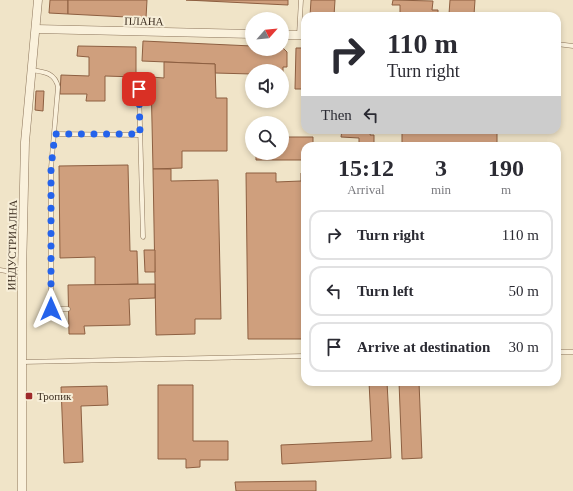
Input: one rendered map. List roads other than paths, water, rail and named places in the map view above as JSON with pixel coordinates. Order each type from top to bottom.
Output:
[{"type":"street","name":"ИНДУСТРИАЛНА","points":[[22,491],[21,362],[25,142],[38,0]]},
{"type":"street","name":"ПЛАНА","points":[[36,29],[245,34]]},
{"type":"street","points":[[289,35],[301,35]]},
{"type":"lane","points":[[301,0],[301,12]]},
{"type":"lane","points":[[561,44],[573,46]]},
{"type":"lane","points":[[32,70],[51,74],[57,82],[55,134],[51,168],[51,309],[68,309]]},
{"type":"lane","points":[[139,89],[143,237]]},
{"type":"lane","points":[[55,134],[140,134]]},
{"type":"lane","points":[[0,270],[22,274]]},
{"type":"lane","points":[[561,352],[573,352]]},
{"type":"lane","points":[[21,362],[301,356]]},
{"type":"place","name":"Тропик","points":[[29,396]]}]
